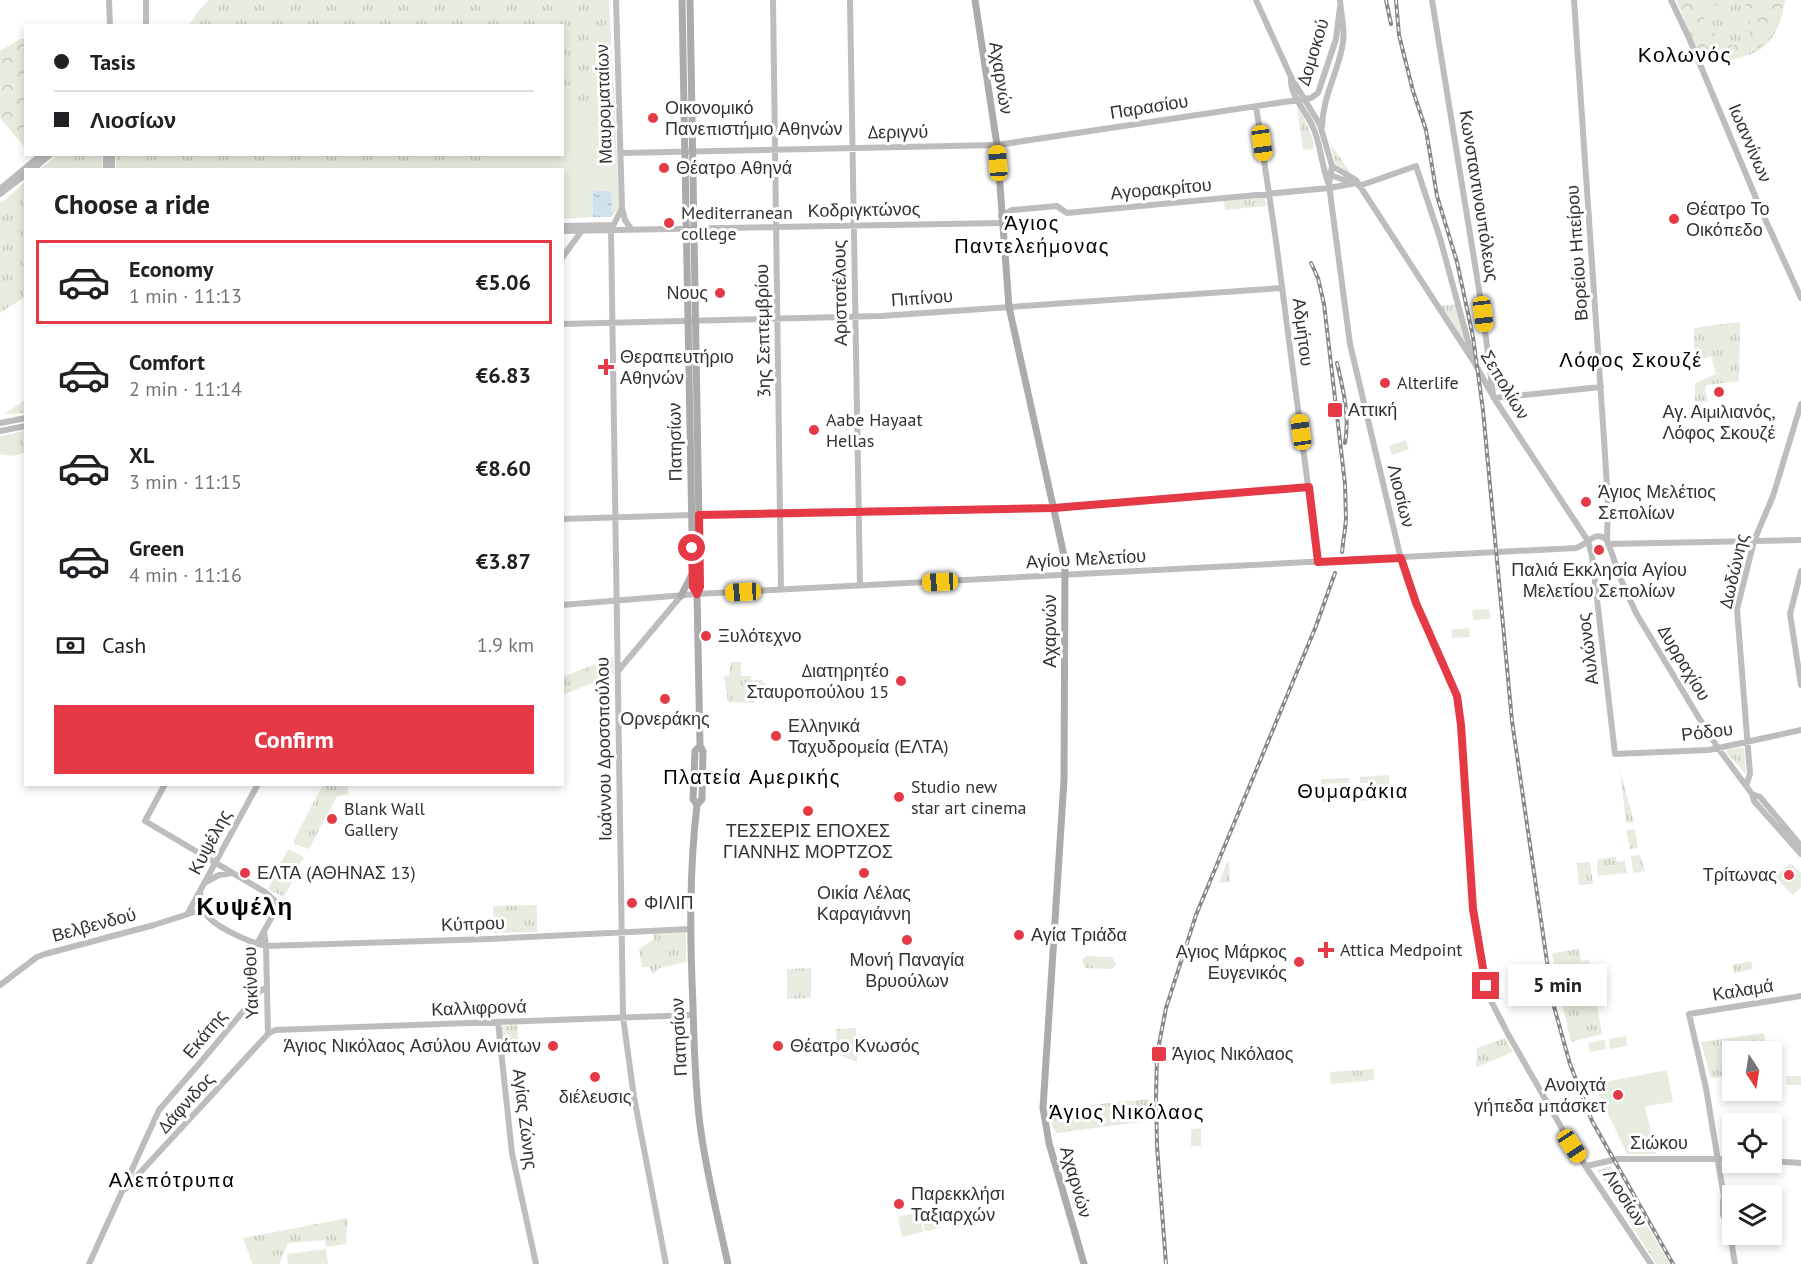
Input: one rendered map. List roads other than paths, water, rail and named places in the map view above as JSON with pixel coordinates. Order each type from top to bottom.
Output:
[{"type":"main road","name":"Πατησίων","points":[[682,0],[689,152]]},
{"type":"main road","name":"Πατησίων","points":[[690,0],[690,228],[695,515],[700,587],[697,594],[700,746],[695,751],[693,799],[697,805],[690,929],[700,1125],[728,1264]]},
{"type":"main road","name":"Αχαρνών","points":[[975,0],[997,145],[1009,307],[1064,552],[1064,788],[1043,1108],[1049,1143],[1084,1264]]},
{"type":"main road","name":"Πατησίων","points":[[695,515],[693,587],[697,594]]},
{"type":"main road","points":[[681,596],[689,580],[693,564]]},
{"type":"street","points":[[109,0],[110,24]]},
{"type":"street","points":[[146,0],[146,24]]},
{"type":"street","name":"Μαυροματαίων","points":[[616,0],[622,208],[625,220],[631,229]]},
{"type":"street","name":"3ης Σεπτεμβρίου","points":[[773,0],[781,590]]},
{"type":"street","name":"Αριστοτέλους","points":[[850,0],[860,586]]},
{"type":"street","name":"Λιοσίων","points":[[1256,0],[1314,129],[1328,175],[1345,317],[1353,361],[1401,558],[1416,603],[1459,702],[1473,909],[1488,994],[1534,1080],[1586,1166],[1651,1264]]},
{"type":"street","name":"Κωνσταντινουπόλεως","points":[[1432,0],[1483,314],[1494,398]]},
{"type":"street","name":"Βορείου Ηπείρου","points":[[1575,0],[1601,387],[1607,489],[1607,542]]},
{"type":"street","name":"Ιωαννίνων","points":[[1671,0],[1801,298]]},
{"type":"street","name":"Δομοκού","points":[[1302,100],[1314,97],[1318,93],[1336,39],[1340,3]]},
{"type":"street","name":"Δομοκού","points":[[1322,130],[1323,105],[1344,38],[1340,3]]},
{"type":"street","name":"Παρασίου","points":[[997,145],[1302,100]]},
{"type":"street","name":"Λιοσίων","points":[[1302,100],[1322,130],[1332,166],[1328,175]]},
{"type":"street","name":"Αδμήτου","points":[[1256,106],[1318,562]]},
{"type":"street","name":"Δεριγνύ","points":[[621,153],[997,145]]},
{"type":"street","points":[[25,168],[40,156]]},
{"type":"street","points":[[34,168],[49,156]]},
{"type":"street","name":"Σεπολίων","points":[[1332,166],[1352,177],[1357,184],[1588,541]]},
{"type":"street","name":"Αγορακρίτου","points":[[1001,220],[1011,210],[1057,206],[1067,213],[1357,184],[1416,166],[1442,243],[1474,362]]},
{"type":"street","points":[[0,189],[24,169]]},
{"type":"street","points":[[1328,175],[1357,184]]},
{"type":"street","points":[[0,194],[24,176]]},
{"type":"street","name":"Μαυροματαίων","points":[[612,227],[622,208]]},
{"type":"street","name":"Κοδριγκτώνος","points":[[584,228],[854,225],[1001,220]]},
{"type":"street","points":[[564,226],[584,228]]},
{"type":"street","name":"Ιωάννου Δροσοπούλου","points":[[612,227],[623,1018],[634,1096],[666,1264]]},
{"type":"street","points":[[564,231],[584,228]]},
{"type":"street","points":[[564,255],[584,228]]},
{"type":"street","name":"Πιπίνου","points":[[564,324],[856,317],[1282,288]]},
{"type":"street","points":[[1494,398],[1601,387]]},
{"type":"street","name":"Δωδώνης","points":[[1746,786],[1750,774],[1737,609],[1754,541],[1773,496],[1801,404]]},
{"type":"street","points":[[0,423],[24,418]]},
{"type":"street","points":[[0,431],[24,426]]},
{"type":"street","points":[[564,519],[780,512],[1054,508],[1309,487]]},
{"type":"street","name":"Αγίου Μελετίου","points":[[564,605],[697,594],[1576,548],[1597,535],[1607,542]]},
{"type":"street","points":[[1607,542],[1801,540]]},
{"type":"street","name":"Αυλώνος","points":[[1588,541],[1592,556],[1615,754]]},
{"type":"street","name":"Δυρραχίου","points":[[1607,542],[1636,613],[1718,748],[1752,794],[1754,801],[1801,854]]},
{"type":"street","points":[[1801,571],[1790,614],[1801,685]]},
{"type":"street","points":[[618,671],[681,596]]},
{"type":"street","name":"Ρόδου","points":[[1615,754],[1718,748],[1801,730]]},
{"type":"street","points":[[164,786],[145,821],[216,862],[274,900],[275,909],[256,944],[213,921],[204,909],[200,892]]},
{"type":"street","name":"Κυψέλης","points":[[188,914],[257,786]]},
{"type":"street","name":"Δυρραχίου","points":[[1752,794],[1760,797],[1801,846]]},
{"type":"street","points":[[205,883],[219,875],[232,873]]},
{"type":"street","name":"Βελβενδού","points":[[0,985],[37,957],[45,954],[204,909]]},
{"type":"street","name":"Κύπρου","points":[[256,944],[266,946],[489,939],[690,929]]},
{"type":"street","name":"Υακίνθου","points":[[264,932],[268,1034]]},
{"type":"street","name":"Εκάτης","points":[[89,1264],[159,1110],[260,991],[266,988]]},
{"type":"street","name":"Καλαμά","points":[[1718,1158],[1704,1074],[1689,1014],[1801,996]]},
{"type":"street","name":"Καλλιφρονά","points":[[268,1034],[278,1029],[693,1015]]},
{"type":"street","name":"Αγίας Ζώνης","points":[[498,1022],[512,1153],[536,1264]]},
{"type":"street","name":"Δάφνιδος","points":[[124,1190],[268,1034]]},
{"type":"street","points":[[143,1149],[154,1159]]},
{"type":"street","points":[[1718,1158],[1735,1264]]},
{"type":"street","name":"Σιώκου","points":[[1586,1166],[1615,1159],[1722,1158]]},
{"type":"street","points":[[1782,1162],[1801,1163]]},
{"type":"water","points":[[593,191],[611,191],[612,217],[593,217]]},
{"type":"railway","points":[[1386,0],[1391,24]]},
{"type":"railway","points":[[1396,0],[1399,35],[1413,91],[1426,130],[1437,196],[1457,262],[1473,337],[1483,410],[1512,721],[1553,1003],[1570,1064],[1592,1121],[1673,1264]]},
{"type":"railway","points":[[1311,263],[1318,278],[1324,304],[1345,484],[1346,520],[1342,552]]},
{"type":"railway","points":[[1337,363],[1346,413],[1345,443]]},
{"type":"railway","points":[[1166,1264],[1157,1146],[1156,1097],[1157,1055],[1166,1008],[1196,915],[1316,626],[1335,573]]},
{"type":"place","name":"Οικονομικό Πανεπιστήμιο Αθηνών","points":[[653,118]]},
{"type":"place","name":"Θέατρο Αθηνά","points":[[664,168]]},
{"type":"place","name":"Θέατρο Το Οικόπεδο","points":[[1674,219]]},
{"type":"place","name":"Mediterranean college","points":[[669,223]]},
{"type":"place","name":"Νους","points":[[720,293]]},
{"type":"place","name":"Θεραπευτήριο Αθηνών","points":[[606,367]]},
{"type":"place","name":"Alterlife","points":[[1385,383]]},
{"type":"place","name":"Αγ. Αιμιλιανός, Λόφος Σκουζέ","points":[[1719,392]]},
{"type":"place","name":"Αττική","points":[[1335,410]]},
{"type":"place","name":"Aabe Hayaat Hellas","points":[[814,430]]},
{"type":"place","name":"Άγιος Μελέτιος Σεπολίων","points":[[1586,502]]},
{"type":"place","name":"Παλιά Εκκλησία Αγίου Μελετίου Σεπολίων","points":[[1599,550]]},
{"type":"place","name":"Ξυλότεχνο","points":[[706,636]]},
{"type":"place","name":"Διατηρητέο Σταυροπούλου 15","points":[[901,681]]},
{"type":"place","name":"Ορνεράκης","points":[[665,699]]},
{"type":"place","name":"Ελληνικά Ταχυδρομεία (ΕΛΤΑ)","points":[[776,736]]},
{"type":"place","name":"Studio new star art cinema","points":[[899,797]]},
{"type":"place","name":"ΤΕΣΣΕΡΙΣ ΕΠΟΧΕΣ ΓΙΑΝΝΗΣ ΜΟΡΤΖΟΣ","points":[[808,811]]},
{"type":"place","name":"Blank Wall Gallery","points":[[332,819]]},
{"type":"place","name":"ΕΛΤΑ (ΑΘΗΝΑΣ 13)","points":[[245,873]]},
{"type":"place","name":"Οικία Λέλας Καραγιάννη","points":[[864,873]]},
{"type":"place","name":"Τρίτωνας","points":[[1789,875]]},
{"type":"place","name":"ΦΙΛΙΠ","points":[[632,903]]},
{"type":"place","name":"Αγία Τριάδα","points":[[1019,935]]},
{"type":"place","name":"Μονή Παναγία Βρυούλων","points":[[907,940]]},
{"type":"place","name":"Attica Medpoint","points":[[1326,950]]},
{"type":"place","name":"Αγιος Μάρκος Ευγενικός","points":[[1299,962]]},
{"type":"place","name":"Άγιος Νικόλαος Ασύλου Ανιάτων","points":[[553,1046]]},
{"type":"place","name":"Θέατρο Κνωσός","points":[[778,1046]]},
{"type":"place","name":"Άγιος Νικόλαος","points":[[1159,1054]]},
{"type":"place","name":"διέλευσις","points":[[595,1077]]},
{"type":"place","name":"Ανοιχτά γήπεδα μπάσκετ","points":[[1618,1095]]},
{"type":"place","name":"Παρεκκλήσι Ταξιαρχών","points":[[899,1204]]},
{"type":"district","name":"Κολωνός","points":[[1685,55]]},
{"type":"district","name":"Άγιος Παντελεήμονας","points":[[1032,234]]},
{"type":"district","name":"Λόφος Σκουζέ","points":[[1631,360]]},
{"type":"district","name":"Πλατεία Αμερικής","points":[[752,777]]},
{"type":"district","name":"Θυμαράκια","points":[[1353,791]]},
{"type":"district","name":"Κυψέλη","points":[[245,907]]},
{"type":"district","name":"Άγιος Νικόλαος","points":[[1127,1112]]},
{"type":"district","name":"Αλεπότρυπα","points":[[172,1180]]}]
